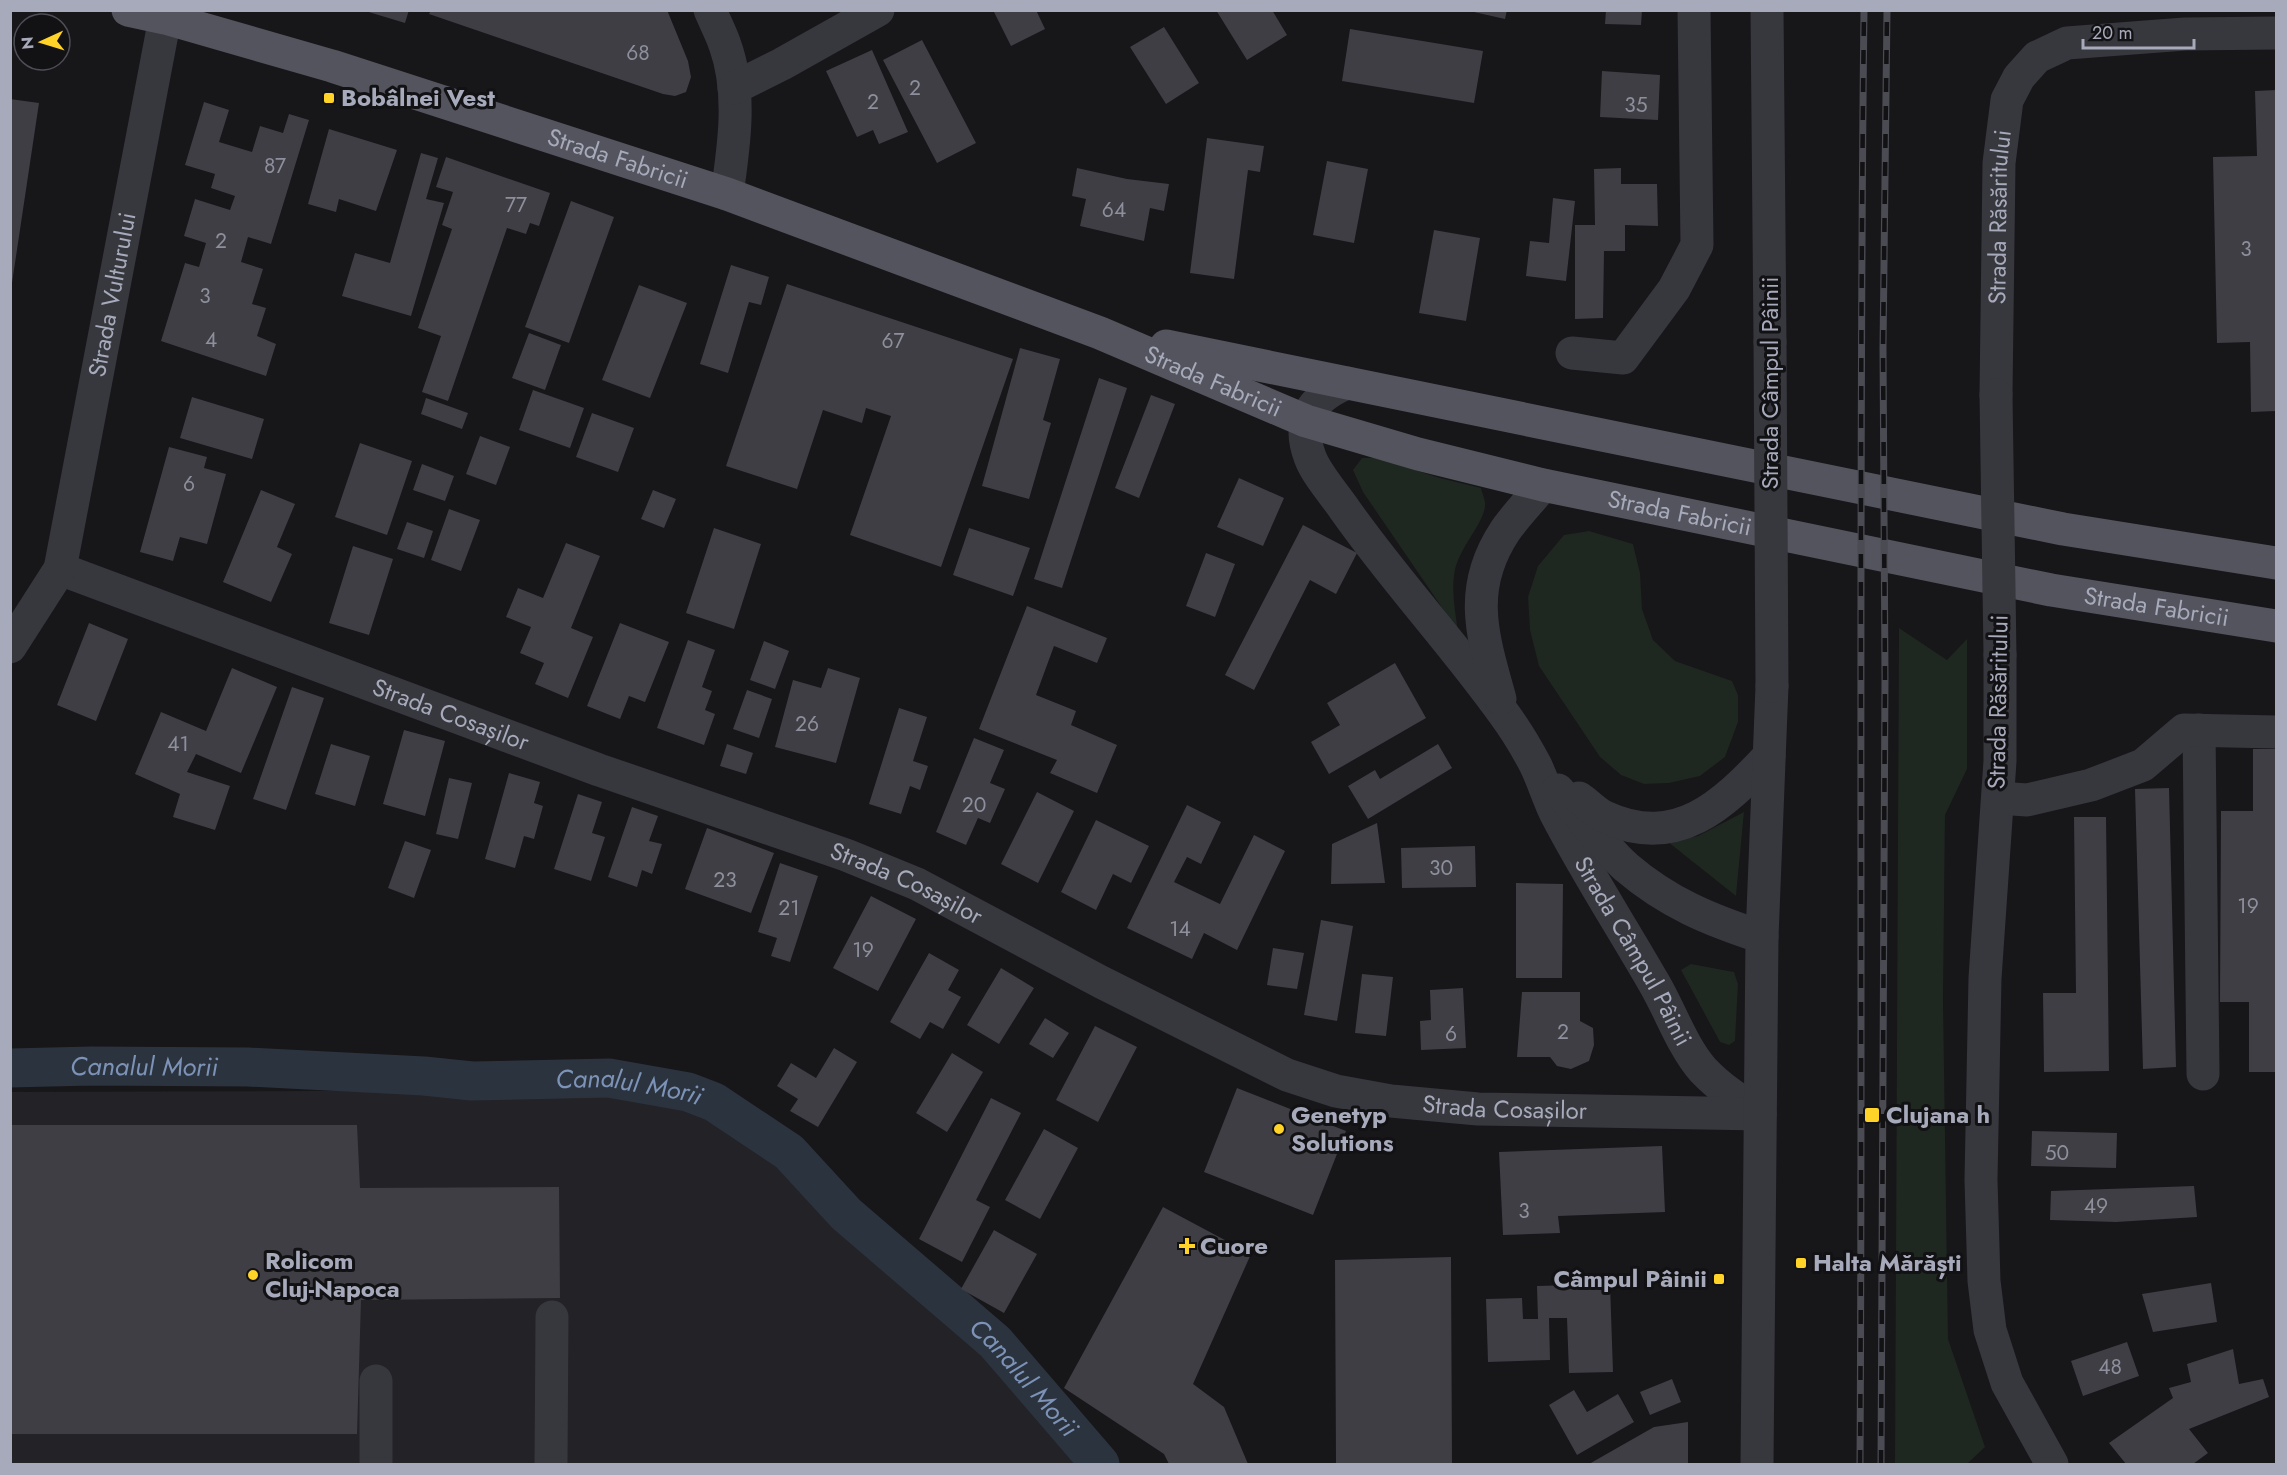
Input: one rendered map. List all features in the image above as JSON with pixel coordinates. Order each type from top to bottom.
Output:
[{"type":"main road","name":"Strada Fabricii","points":[[128,10],[165,18],[332,66],[728,194],[1100,333],[1306,421],[1543,485],[2051,590],[2277,626]]},
{"type":"main road","name":"Strada Fabricii","points":[[1100,333],[2063,529],[2277,563]]},
{"type":"street","points":[[710,10],[726,47],[734,88],[735,137],[728,194]]},
{"type":"street","points":[[734,88],[878,10]]},
{"type":"street","points":[[1572,353],[1623,358],[1674,289],[1697,245],[1694,10]]},
{"type":"street","name":"Strada Câmpul Pâinii","points":[[1757,1464],[1762,937],[1772,686],[1767,10]]},
{"type":"street","name":"Strada Vulturului","points":[[60,569],[165,18]]},
{"type":"street","points":[[2185,22],[2277,33]]},
{"type":"street","name":"Strada Răsăritului","points":[[2052,1464],[2007,1383],[1990,1330],[1984,1281],[1981,1168],[1985,978],[2000,761],[1996,395],[1999,163],[2007,100],[2019,76],[2037,57],[2067,43],[2185,22]]},
{"type":"street","points":[[1306,421],[1318,400],[1332,389],[1347,383]]},
{"type":"street","name":"Strada Câmpul Pâinii","points":[[1306,421],[1306,441],[1310,459],[1370,545],[1505,715],[1535,764],[1555,813],[1702,1068],[1728,1093],[1760,1114]]},
{"type":"street","name":"Strada Câmpul Pâinii","points":[[1505,715],[1480,619],[1482,586],[1489,558],[1506,530],[1543,485]]},
{"type":"street","points":[[10,646],[60,569]]},
{"type":"street","name":"Strada Cosașilor","points":[[60,569],[598,770],[846,855],[917,884],[1101,982],[1287,1075],[1336,1091],[1390,1101],[1478,1109],[1760,1114]]},
{"type":"street","points":[[1998,798],[2027,800],[2091,785],[2143,765],[2184,730],[2277,732]]},
{"type":"street","points":[[2199,730],[2204,1074]]},
{"type":"street","name":"Strada Câmpul Pâinii","points":[[1535,764],[1603,816],[1629,826],[1659,828],[1686,823],[1710,811],[1740,786],[1769,756]]},
{"type":"street","name":"Strada Câmpul Pâinii","points":[[1535,764],[1625,866],[1659,892],[1709,919],[1762,937]]},
{"type":"street","points":[[551,1464],[552,1317]]},
{"type":"street","points":[[376,1381],[376,1464]]},
{"type":"shaded area","points":[[1362,458],[1377,458],[1481,488],[1485,502],[1484,513],[1455,570],[1453,592],[1458,631],[1363,492],[1353,470]]},
{"type":"shaded area","points":[[1589,531],[1633,544],[1640,573],[1642,609],[1653,640],[1675,661],[1732,681],[1738,695],[1738,722],[1725,757],[1700,776],[1669,783],[1644,784],[1621,775],[1600,757],[1539,666],[1530,630],[1528,597],[1538,566],[1564,535]]},
{"type":"shaded area","points":[[1899,628],[1947,660],[1967,639],[1967,769],[1945,815],[1943,999],[1948,1339],[1985,1447],[1967,1464],[1895,1464]]},
{"type":"shaded area","points":[[1744,812],[1736,896],[1668,842],[1698,836]]},
{"type":"shaded area","points":[[1691,964],[1734,972],[1738,984],[1735,1041],[1729,1045],[1720,1042],[1681,970]]},
{"type":"shaded area","points":[[606,1090],[688,1103],[782,1159],[843,1224],[990,1349],[1086,1464],[11,1464],[10,1092]]},
{"type":"building","points":[[362,10],[409,10],[405,23]]},
{"type":"building","points":[[431,10],[667,10],[688,61],[691,77],[686,92],[675,96],[663,94],[429,14]]},
{"type":"building","points":[[993,10],[1036,10],[1045,29],[1011,46]]},
{"type":"building","points":[[1216,10],[1272,10],[1287,35],[1247,60]]},
{"type":"building","points":[[1465,10],[1507,10],[1505,19]]},
{"type":"building","points":[[1606,10],[1642,10],[1641,25],[1605,24]]},
{"type":"building","points":[[1164,27],[1199,83],[1166,104],[1130,47]]},
{"type":"building","points":[[1350,29],[1483,51],[1474,103],[1342,81]]},
{"type":"building","points":[[922,40],[976,143],[937,163],[883,60]]},
{"type":"building","points":[[872,50],[908,132],[879,144],[873,130],[857,137],[826,71]]},
{"type":"building","points":[[1602,71],[1660,75],[1658,120],[1600,117]]},
{"type":"building","points":[[2276,90],[2276,411],[2251,412],[2250,342],[2217,343],[2213,157],[2257,156],[2255,91]]},
{"type":"building","points":[[10,99],[39,103],[12,283],[10,283]]},
{"type":"building","points":[[204,102],[229,110],[219,142],[252,152],[260,126],[283,133],[289,114],[309,120],[271,244],[248,237],[241,262],[263,269],[252,304],[266,308],[257,336],[276,344],[266,376],[161,341],[185,263],[199,267],[206,243],[184,236],[195,199],[230,210],[235,196],[211,188],[215,174],[185,165]]},
{"type":"building","points":[[329,129],[397,150],[376,211],[339,199],[336,212],[308,204]]},
{"type":"building","points":[[1207,138],[1264,146],[1260,172],[1248,170],[1234,279],[1190,273]]},
{"type":"building","points":[[421,153],[438,158],[426,199],[444,203],[411,316],[342,296],[355,253],[390,263]]},
{"type":"building","points":[[446,157],[550,193],[539,226],[530,223],[526,234],[507,228],[448,401],[422,392],[441,336],[418,328],[452,229],[442,225],[453,192],[436,187]]},
{"type":"building","points":[[1327,161],[1368,169],[1354,243],[1313,235]]},
{"type":"building","points":[[1077,168],[1127,179],[1169,184],[1164,211],[1150,208],[1144,241],[1080,226],[1086,199],[1072,196]]},
{"type":"building","points":[[1621,168],[1621,184],[1657,184],[1658,226],[1625,225],[1625,251],[1604,251],[1603,318],[1575,319],[1575,225],[1595,225],[1594,169]]},
{"type":"building","points":[[1553,198],[1575,201],[1566,281],[1526,276],[1530,241],[1549,243]]},
{"type":"building","points":[[571,201],[614,217],[569,343],[525,327]]},
{"type":"building","points":[[1434,230],[1480,238],[1466,321],[1419,313]]},
{"type":"building","points":[[731,265],[769,277],[761,305],[749,302],[728,373],[700,364]]},
{"type":"building","points":[[787,284],[1013,359],[941,567],[850,535],[891,416],[866,408],[862,423],[823,410],[797,489],[726,466]]},
{"type":"building","points":[[639,285],[687,303],[650,398],[602,380]]},
{"type":"building","points":[[529,333],[561,345],[545,390],[512,378]]},
{"type":"building","points":[[1020,348],[1060,359],[1043,420],[1051,423],[1029,499],[982,486]]},
{"type":"building","points":[[1099,378],[1127,388],[1062,588],[1034,579]]},
{"type":"building","points":[[533,390],[584,408],[570,448],[519,430]]},
{"type":"building","points":[[1151,395],[1175,404],[1139,498],[1115,488]]},
{"type":"building","points":[[192,397],[264,419],[252,459],[180,438]]},
{"type":"building","points":[[426,398],[468,413],[462,429],[421,414]]},
{"type":"building","points":[[592,413],[634,428],[618,472],[576,457]]},
{"type":"building","points":[[480,436],[510,447],[496,485],[466,474]]},
{"type":"building","points":[[360,443],[412,461],[387,535],[335,517]]},
{"type":"building","points":[[169,447],[207,457],[204,468],[226,474],[207,544],[180,537],[173,561],[140,552]]},
{"type":"building","points":[[422,464],[454,476],[445,501],[413,490]]},
{"type":"building","points":[[1239,478],[1284,498],[1263,546],[1217,527]]},
{"type":"building","points":[[261,490],[295,504],[277,547],[292,554],[271,602],[223,582]]},
{"type":"building","points":[[653,490],[676,499],[664,528],[641,519]]},
{"type":"building","points":[[449,509],[480,520],[461,571],[431,560]]},
{"type":"building","points":[[407,522],[433,531],[424,558],[397,549]]},
{"type":"building","points":[[1303,525],[1357,553],[1336,594],[1310,580],[1254,690],[1225,675]]},
{"type":"building","points":[[714,528],[761,544],[734,629],[686,613]]},
{"type":"building","points":[[969,528],[1030,548],[1013,596],[953,575]]},
{"type":"building","points":[[566,543],[600,556],[571,628],[593,637],[568,698],[535,684],[544,663],[520,653],[531,627],[506,617],[518,588],[543,598]]},
{"type":"building","points":[[353,546],[393,559],[369,635],[329,623]]},
{"type":"building","points":[[1206,553],[1235,564],[1215,617],[1186,606]]},
{"type":"building","points":[[1027,606],[1107,638],[1097,663],[1054,646],[1036,695],[1076,711],[1071,725],[1117,745],[1097,793],[1050,773],[1057,760],[979,729]]},
{"type":"building","points":[[89,623],[128,639],[96,721],[57,705]]},
{"type":"building","points":[[620,623],[669,642],[645,702],[629,696],[620,719],[587,706]]},
{"type":"building","points":[[688,640],[715,650],[702,687],[712,691],[705,710],[715,714],[704,745],[657,728]]},
{"type":"building","points":[[764,641],[789,651],[775,689],[750,680]]},
{"type":"building","points":[[1395,663],[1426,718],[1329,774],[1311,742],[1340,725],[1327,703]]},
{"type":"building","points":[[232,668],[277,687],[241,773],[196,754],[187,772],[230,786],[215,830],[173,817],[180,794],[135,774],[161,712],[206,731]]},
{"type":"building","points":[[828,668],[860,678],[836,763],[775,747],[793,680],[821,688]]},
{"type":"building","points":[[292,687],[324,698],[286,810],[253,799]]},
{"type":"building","points":[[747,690],[772,699],[759,738],[733,729]]},
{"type":"building","points":[[899,708],[927,717],[913,761],[928,766],[920,790],[910,786],[901,814],[869,804]]},
{"type":"building","points":[[404,730],[445,741],[425,816],[383,804]]},
{"type":"building","points":[[974,738],[1004,750],[990,783],[1005,789],[990,823],[978,818],[966,845],[936,832]]},
{"type":"building","points":[[331,744],[370,756],[355,806],[315,794]]},
{"type":"building","points":[[727,744],[753,753],[746,774],[720,766]]},
{"type":"building","points":[[1438,744],[1452,768],[1368,819],[1348,786],[1375,770],[1380,779]]},
{"type":"building","points":[[2253,749],[2276,749],[2276,1072],[2249,1072],[2249,1002],[2220,1002],[2221,811],[2253,811]]},
{"type":"building","points":[[509,773],[540,782],[534,803],[543,806],[534,839],[524,836],[515,868],[485,859]]},
{"type":"building","points":[[449,778],[472,783],[458,839],[436,834]]},
{"type":"building","points":[[2169,788],[2176,1067],[2143,1069],[2135,789]]},
{"type":"building","points":[[1037,792],[1074,811],[1038,883],[1001,864]]},
{"type":"building","points":[[578,794],[602,802],[592,833],[605,837],[591,881],[554,869]]},
{"type":"building","points":[[1187,805],[1221,822],[1201,864],[1187,857],[1174,882],[1220,904],[1254,835],[1285,851],[1237,950],[1204,933],[1192,959],[1127,928]]},
{"type":"building","points":[[632,807],[658,816],[649,841],[662,844],[652,874],[642,870],[637,887],[608,877]]},
{"type":"building","points":[[2074,817],[2106,817],[2109,1071],[2044,1072],[2043,993],[2076,993]]},
{"type":"building","points":[[1096,820],[1149,846],[1131,883],[1113,874],[1096,910],[1061,892]]},
{"type":"building","points":[[1377,823],[1385,883],[1331,884],[1332,844]]},
{"type":"building","points":[[707,828],[774,853],[751,913],[685,889]]},
{"type":"building","points":[[405,841],[431,850],[414,898],[388,888]]},
{"type":"building","points":[[1475,846],[1476,887],[1402,888],[1401,848]]},
{"type":"building","points":[[780,863],[818,876],[790,962],[771,956],[777,938],[758,932]]},
{"type":"building","points":[[1516,883],[1563,884],[1562,978],[1516,978]]},
{"type":"building","points":[[871,896],[916,919],[878,991],[833,968]]},
{"type":"building","points":[[1321,920],[1353,926],[1337,1021],[1304,1015]]},
{"type":"building","points":[[1273,948],[1304,953],[1297,989],[1267,985]]},
{"type":"building","points":[[929,953],[959,970],[948,990],[961,997],[943,1029],[930,1022],[920,1039],[890,1022]]},
{"type":"building","points":[[1001,968],[1034,988],[999,1044],[967,1025]]},
{"type":"building","points":[[1362,974],[1393,977],[1386,1036],[1355,1033]]},
{"type":"building","points":[[1463,988],[1466,1048],[1421,1050],[1420,1021],[1431,1020],[1430,990]]},
{"type":"building","points":[[1522,992],[1580,992],[1580,1021],[1593,1028],[1594,1045],[1589,1061],[1571,1069],[1557,1066],[1550,1057],[1517,1057]]},
{"type":"building","points":[[1045,1018],[1069,1033],[1053,1058],[1029,1044]]},
{"type":"building","points":[[1095,1026],[1137,1047],[1098,1122],[1056,1100]]},
{"type":"building","points":[[834,1048],[857,1062],[818,1127],[790,1111],[798,1099],[777,1086],[791,1063],[816,1078]]},
{"type":"building","points":[[952,1053],[983,1072],[947,1132],[916,1113]]},
{"type":"building","points":[[1237,1088],[1346,1131],[1313,1215],[1204,1172]]},
{"type":"building","points":[[991,1098],[1021,1113],[976,1200],[990,1207],[962,1262],[919,1239]]},
{"type":"building","points":[[10,1125],[357,1125],[360,1188],[559,1187],[560,1298],[361,1300],[357,1434],[10,1434]]},
{"type":"building","points":[[1044,1129],[1078,1148],[1040,1219],[1005,1200]]},
{"type":"building","points":[[2032,1131],[2117,1133],[2116,1168],[2031,1166]]},
{"type":"building","points":[[1662,1146],[1665,1212],[1558,1216],[1560,1233],[1503,1235],[1499,1152]]},
{"type":"building","points":[[2194,1186],[2197,1217],[2116,1222],[2050,1220],[2051,1191]]},
{"type":"building","points":[[1163,1207],[1251,1254],[1193,1384],[1224,1407],[1248,1464],[1169,1464],[1164,1454],[1064,1388]]},
{"type":"building","points":[[994,1230],[1037,1254],[1004,1313],[961,1289]]},
{"type":"building","points":[[1451,1257],[1452,1464],[1336,1464],[1335,1260]]},
{"type":"building","points":[[2211,1283],[2217,1322],[2153,1332],[2142,1294]]},
{"type":"building","points":[[1610,1284],[1613,1372],[1569,1373],[1567,1318],[1549,1318],[1550,1360],[1488,1362],[1486,1299],[1522,1298],[1523,1319],[1538,1319],[1537,1286]]},
{"type":"building","points":[[2127,1342],[2139,1376],[2083,1396],[2071,1361]]},
{"type":"building","points":[[2233,1349],[2239,1384],[2263,1379],[2269,1397],[2189,1429],[2208,1453],[2193,1464],[2126,1464],[2109,1443],[2173,1398],[2169,1388],[2191,1382],[2187,1364]]},
{"type":"building","points":[[1672,1379],[1681,1402],[1650,1415],[1640,1392]]},
{"type":"building","points":[[1574,1390],[1587,1412],[1618,1394],[1634,1422],[1577,1455],[1549,1405]]},
{"type":"building","points":[[1688,1422],[1688,1464],[1589,1464],[1654,1427]]},
{"type":"waterway","name":"Canalul Morii","points":[[10,1068],[248,1067],[424,1076],[472,1081],[609,1078],[688,1092],[714,1102],[789,1152],[846,1214],[995,1342],[1100,1464]]},
{"type":"railway","points":[[1860,1464],[1861,374],[1864,10]]},
{"type":"railway","points":[[1881,1464],[1885,677],[1883,348],[1887,10]]},
{"type":"place","name":"Bobâlnei Vest","points":[[329,98]]},
{"type":"place","name":"Clujana h","points":[[1872,1115]]},
{"type":"place","name":"Genetyp Solutions","points":[[1279,1129]]},
{"type":"place","name":"Cuore","points":[[1187,1246]]},
{"type":"place","name":"Halta Mărăști","points":[[1801,1263]]},
{"type":"place","name":"Rolicom Cluj-Napoca","points":[[253,1275]]},
{"type":"place","name":"Câmpul Pâinii","points":[[1719,1279]]}]
